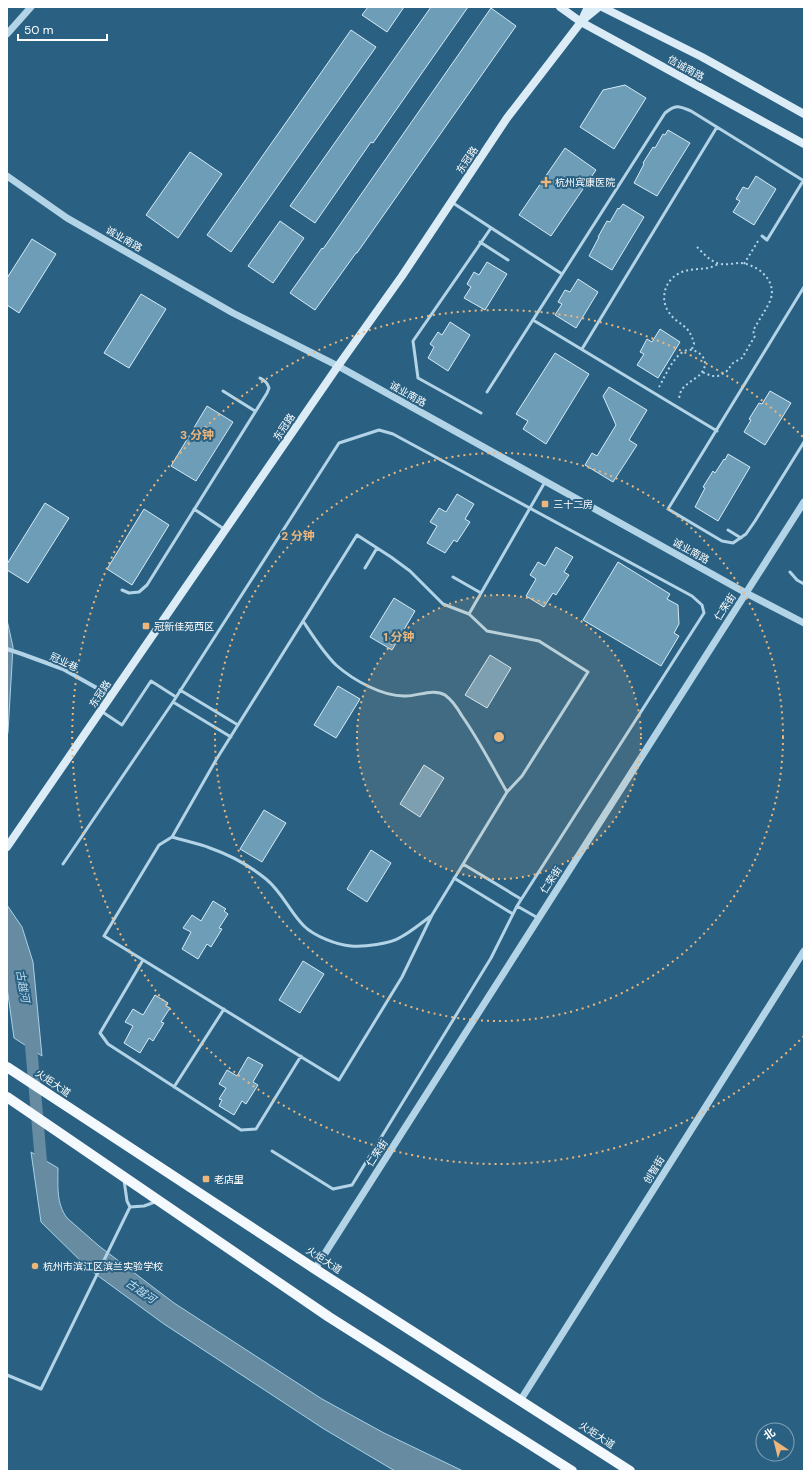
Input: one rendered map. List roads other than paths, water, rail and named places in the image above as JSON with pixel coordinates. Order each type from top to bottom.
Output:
[{"type":"main road","name":"信诚南路","points":[[560,7],[581,22],[804,144]]},
{"type":"main road","name":"东冠路","points":[[7,847],[338,366],[402,276],[507,118],[581,22],[588,7]]},
{"type":"main road","name":"信诚南路","points":[[600,7],[702,57],[804,114]]},
{"type":"main road","name":"东冠路","points":[[581,22],[600,7]]},
{"type":"main road","name":"火炬大道","points":[[7,1067],[315,1269],[630,1471]]},
{"type":"main road","points":[[7,1097],[329,1317],[572,1471]]},
{"type":"street","points":[[7,34],[31,7]]},
{"type":"street","name":"诚业南路","points":[[7,176],[74,222],[233,313],[338,366],[746,593],[804,623]]},
{"type":"street","name":"仁荣街","points":[[315,1269],[804,502]]},
{"type":"street","name":"冠业巷","points":[[7,649],[63,669],[111,696]]},
{"type":"street","name":"创智街","points":[[520,1400],[804,951]]},
{"type":"lane","points":[[486,392],[665,113],[672,107],[680,106],[691,112],[804,181],[767,240],[762,236]]},
{"type":"lane","points":[[582,349],[717,127]]},
{"type":"lane","points":[[451,202],[562,274]]},
{"type":"lane","points":[[481,413],[418,378],[413,341],[491,228]]},
{"type":"lane","points":[[480,242],[508,260]]},
{"type":"lane","points":[[804,287],[668,509],[722,541],[733,543],[741,538],[755,521],[804,442]]},
{"type":"lane","points":[[533,320],[716,430]]},
{"type":"lane","points":[[122,590],[133,593],[144,589],[269,388],[266,381],[260,378]]},
{"type":"lane","points":[[223,391],[255,411]]},
{"type":"lane","points":[[63,864],[173,702],[339,444],[380,430],[393,434],[692,596],[702,605],[704,613],[521,899],[491,958],[352,1185],[333,1189],[272,1151]]},
{"type":"lane","points":[[469,614],[545,482]]},
{"type":"lane","points":[[194,509],[226,529]]},
{"type":"lane","points":[[728,530],[741,538]]},
{"type":"lane","points":[[357,535],[410,571],[443,604],[469,614],[487,631],[539,641],[588,672],[522,776],[507,792],[454,878],[432,915],[402,977],[340,1080],[104,936],[159,845],[172,836],[238,725],[357,535]]},
{"type":"lane","points":[[365,568],[377,548]]},
{"type":"lane","points":[[790,572],[804,584]]},
{"type":"lane","points":[[453,577],[481,593]]},
{"type":"lane","points":[[303,621],[335,664],[346,673],[372,688],[385,694],[406,696],[433,692],[444,694],[455,705],[472,731],[507,792]]},
{"type":"lane","points":[[101,711],[122,725],[151,681],[176,697]]},
{"type":"lane","points":[[180,690],[238,725]]},
{"type":"lane","points":[[173,702],[231,737]]},
{"type":"lane","points":[[172,836],[209,847],[229,855],[245,865],[266,879],[277,890],[305,927],[316,935],[330,941],[350,946],[378,944],[400,938],[432,915]]},
{"type":"lane","points":[[463,864],[521,899]]},
{"type":"lane","points":[[454,878],[513,914]]},
{"type":"lane","points":[[517,906],[538,919]]},
{"type":"lane","points":[[143,960],[100,1034],[108,1044],[241,1130],[256,1129],[301,1056]]},
{"type":"lane","points":[[174,1087],[224,1009]]},
{"type":"lane","points":[[124,1176],[127,1201],[130,1207]]},
{"type":"lane","points":[[130,1207],[144,1206],[159,1200]]},
{"type":"lane","points":[[7,1375],[41,1390],[130,1207]]},
{"type":"water","points":[[7,620],[13,647],[7,736]]},
{"type":"water","points":[[7,905],[22,927],[33,962],[42,1056],[14,1038],[7,987]]},
{"type":"water","points":[[31,1152],[58,1168],[59,1200],[63,1212],[67,1218],[99,1246],[174,1303],[322,1399],[384,1433],[463,1471],[395,1471],[324,1429],[164,1324],[90,1270],[41,1222]]},
{"type":"waterway","name":"古越河","points":[[30,1034],[42,1173]]},
{"type":"place","name":"杭州宾康医院","points":[[546,182]]},
{"type":"place","name":"三十二房","points":[[545,504]]},
{"type":"place","name":"冠新佳苑西区","points":[[146,626]]},
{"type":"place","name":"老店里","points":[[206,1179]]},
{"type":"place","name":"杭州市滨江区滨兰实验学校","points":[[35,1266]]}]
